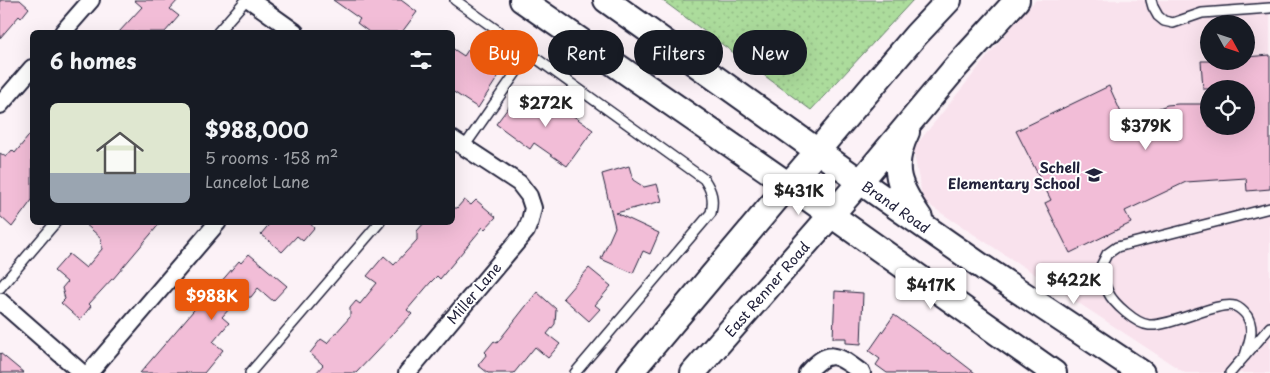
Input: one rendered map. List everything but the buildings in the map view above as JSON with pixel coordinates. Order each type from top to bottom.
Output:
[{"type":"main road","points":[[522,0],[789,185],[1054,373]]},
{"type":"main road","name":"Brand Road","points":[[606,0],[926,228],[1142,373]]},
{"type":"main road","points":[[630,373],[916,35],[949,0]]},
{"type":"main road","name":"East Renner Road","points":[[693,373],[860,182],[956,66],[1017,0]]},
{"type":"main road","points":[[914,117],[900,146],[896,168],[904,194],[926,228]]},
{"type":"street","points":[[65,30],[91,0]]},
{"type":"street","points":[[248,0],[292,30]]},
{"type":"street","points":[[0,105],[30,70]]},
{"type":"street","name":"Miller Lane","points":[[407,373],[526,231],[533,208],[529,196],[519,183],[458,143]]},
{"type":"street","points":[[89,373],[215,225]]},
{"type":"street","points":[[0,301],[82,373]]},
{"type":"street","points":[[807,373],[820,359],[826,356],[840,358],[862,373]]},
{"type":"lane","points":[[220,30],[248,0]]},
{"type":"lane","points":[[455,0],[496,30]]},
{"type":"lane","points":[[1152,0],[1152,7],[1158,16],[1164,21],[1173,23],[1202,13],[1270,8]]},
{"type":"lane","points":[[538,60],[704,179],[711,190],[714,201],[711,213],[707,219],[575,373]]},
{"type":"lane","points":[[458,143],[512,75]]},
{"type":"lane","points":[[1245,356],[1252,335],[1251,322],[1244,312],[1234,306],[1223,307],[1160,324],[1149,325],[1135,320],[1108,293],[1101,266],[1107,254],[1117,247],[1270,208]]},
{"type":"lane","points":[[0,288],[53,225]]},
{"type":"lane","points":[[250,373],[377,225]]},
{"type":"lane","points":[[1230,373],[1270,326]]},
{"type":"shaded area","name":"Schell Elementary School","points":[[1036,0],[1270,0],[1270,373],[1185,373],[923,201],[913,149],[1020,16]]},
{"type":"green space","points":[[662,0],[913,0],[811,110],[764,75],[807,75],[807,30],[733,30],[733,52],[723,45],[723,30],[703,30]]},
{"type":"place","name":"Schell Elementary School","points":[[1094,175]]}]
